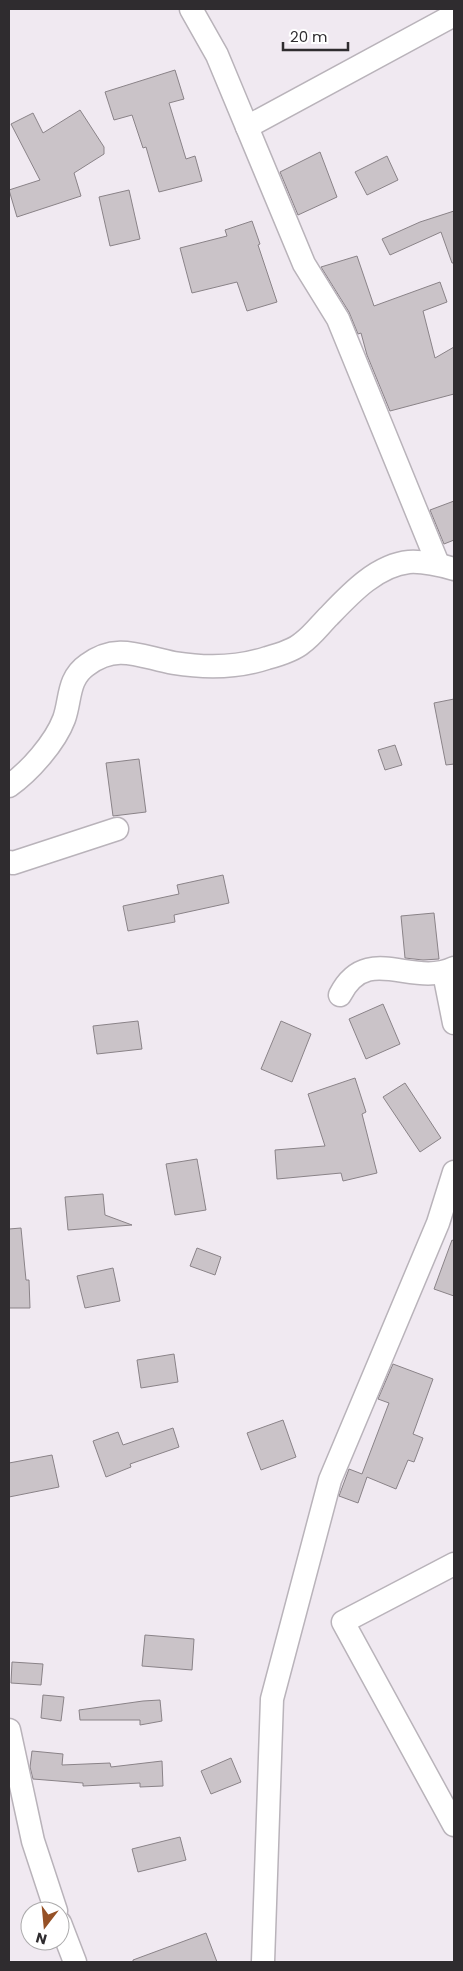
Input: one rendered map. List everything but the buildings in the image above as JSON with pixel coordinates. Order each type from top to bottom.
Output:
[{"type":"street","points":[[9,786],[24,775],[50,742],[64,720],[71,685],[85,665],[106,654],[131,652],[173,663],[224,667],[267,658],[302,644],[350,594],[384,569],[409,562],[446,566],[338,319],[304,264],[217,55],[191,9]]},
{"type":"street","points":[[247,127],[454,15]]},
{"type":"street","points":[[10,868],[117,829]]},
{"type":"street","points":[[340,995],[347,982],[360,972],[377,968],[416,974],[449,970],[454,1023]]},
{"type":"street","points":[[263,1962],[272,1699],[330,1480],[438,1223],[454,1172]]},
{"type":"street","points":[[454,1564],[343,1622],[454,1825]]},
{"type":"street","points":[[9,1730],[33,1842],[53,1901]]},
{"type":"street","points":[[70,1949],[75,1962]]}]
